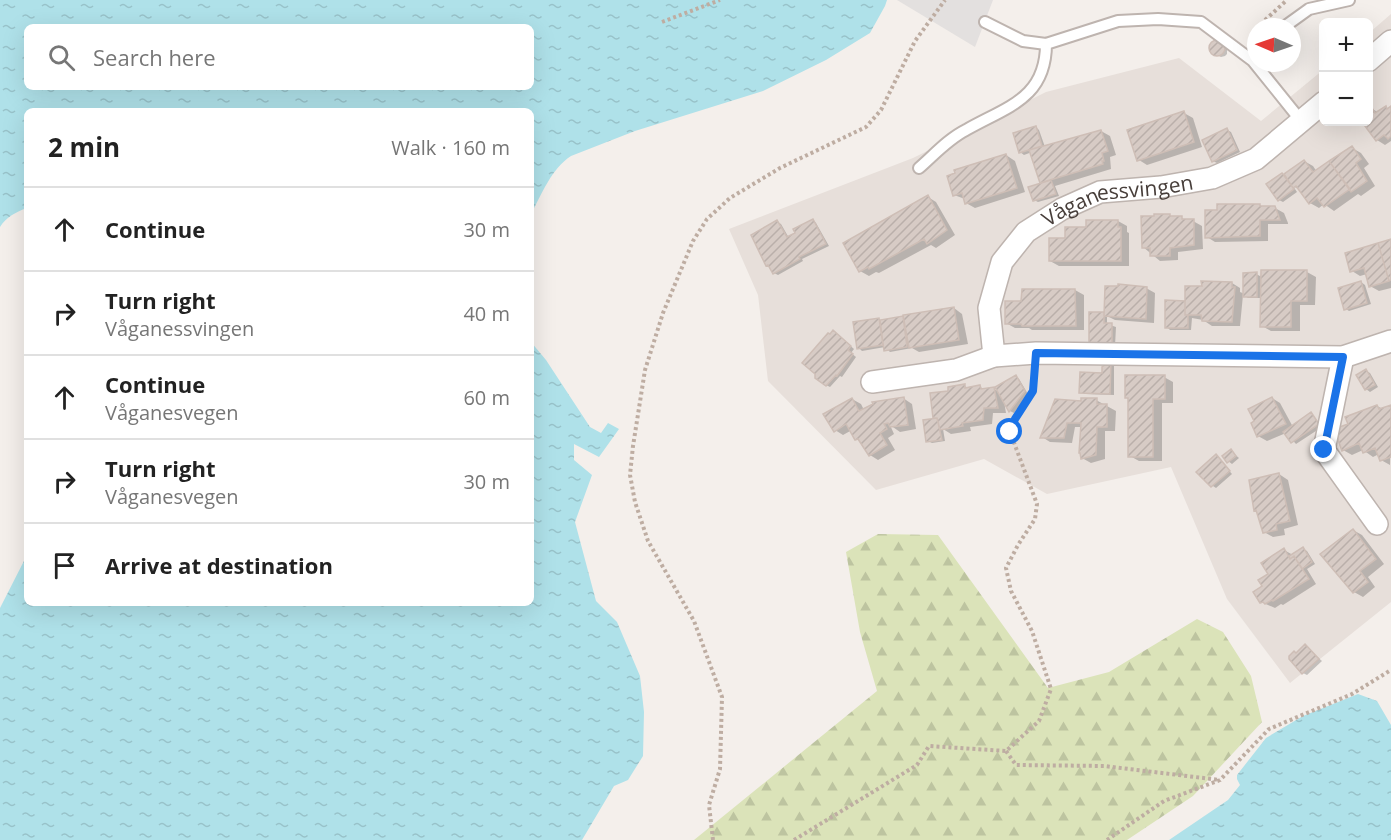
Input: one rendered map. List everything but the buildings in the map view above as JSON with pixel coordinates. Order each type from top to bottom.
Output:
[{"type":"street","points":[[1373,57],[1391,41]]},
{"type":"street","name":"Våganessvingen","points":[[994,356],[989,308],[1002,262],[1026,232],[1062,208],[1100,192],[1161,187],[1212,178],[1256,159],[1319,106]]},
{"type":"street","points":[[872,382],[956,370],[994,356],[1036,353],[1343,357],[1391,341]]},
{"type":"street","points":[[1343,357],[1324,450],[1377,524]]},
{"type":"lane","points":[[1296,18],[1309,9],[1349,0]]},
{"type":"lane","points":[[985,21],[1023,41],[1046,44],[1118,21],[1158,19],[1201,22],[1247,54]]},
{"type":"lane","points":[[919,168],[956,136],[1005,111],[1031,91],[1039,79],[1046,55],[1046,44]]},
{"type":"lane","points":[[1264,72],[1302,122]]},
{"type":"path","points":[[662,22],[720,0]]},
{"type":"path","points":[[713,840],[709,805],[720,769],[722,697],[693,621],[648,540],[635,502],[630,475],[645,370],[663,313],[693,241],[707,219],[730,198],[780,168],[866,127],[881,110],[915,41],[945,0]]},
{"type":"path","points":[[794,840],[916,765],[929,746],[1006,751],[1039,721],[1051,689],[1032,631],[1011,591],[1006,568],[1035,519],[1037,504],[1010,432],[1015,419],[1033,391],[1036,353]]},
{"type":"path","points":[[1107,840],[1164,801],[1220,780],[1269,729],[1352,694],[1391,670]]},
{"type":"path","points":[[1006,751],[1016,765],[1104,766],[1220,780]]},
{"type":"shaded area","points":[[897,0],[993,0],[975,47]]},
{"type":"shaded area","points":[[1391,14],[1391,602],[1290,683],[1227,599],[1171,467],[1047,494],[984,459],[876,490],[768,381],[758,295],[729,229],[913,158],[1046,92],[1179,58],[1261,121],[1319,73],[1319,126],[1373,126],[1373,30]]},
{"type":"green space","points":[[878,534],[938,535],[1048,688],[1109,672],[1197,619],[1223,632],[1251,676],[1262,722],[1193,796],[1127,840],[694,840],[877,691],[860,632],[846,552]]},
{"type":"water","points":[[0,0],[887,0],[870,33],[826,60],[763,91],[635,131],[571,156],[552,175],[534,208],[534,108],[24,108],[24,209],[5,220],[0,227]]},
{"type":"water","points":[[534,346],[590,427],[601,433],[608,423],[619,429],[599,457],[574,444],[574,460],[592,475],[575,522],[596,601],[617,622],[640,676],[644,712],[643,756],[628,780],[614,786],[582,840],[0,840],[0,608],[24,561],[24,606],[534,606]]},
{"type":"water","points":[[1358,694],[1377,701],[1391,725],[1391,840],[1169,840],[1228,800],[1240,785],[1237,775],[1266,738],[1303,716]]},
{"type":"route","points":[[1010,432],[1015,419],[1033,391],[1036,353],[1343,357],[1324,450]]}]
